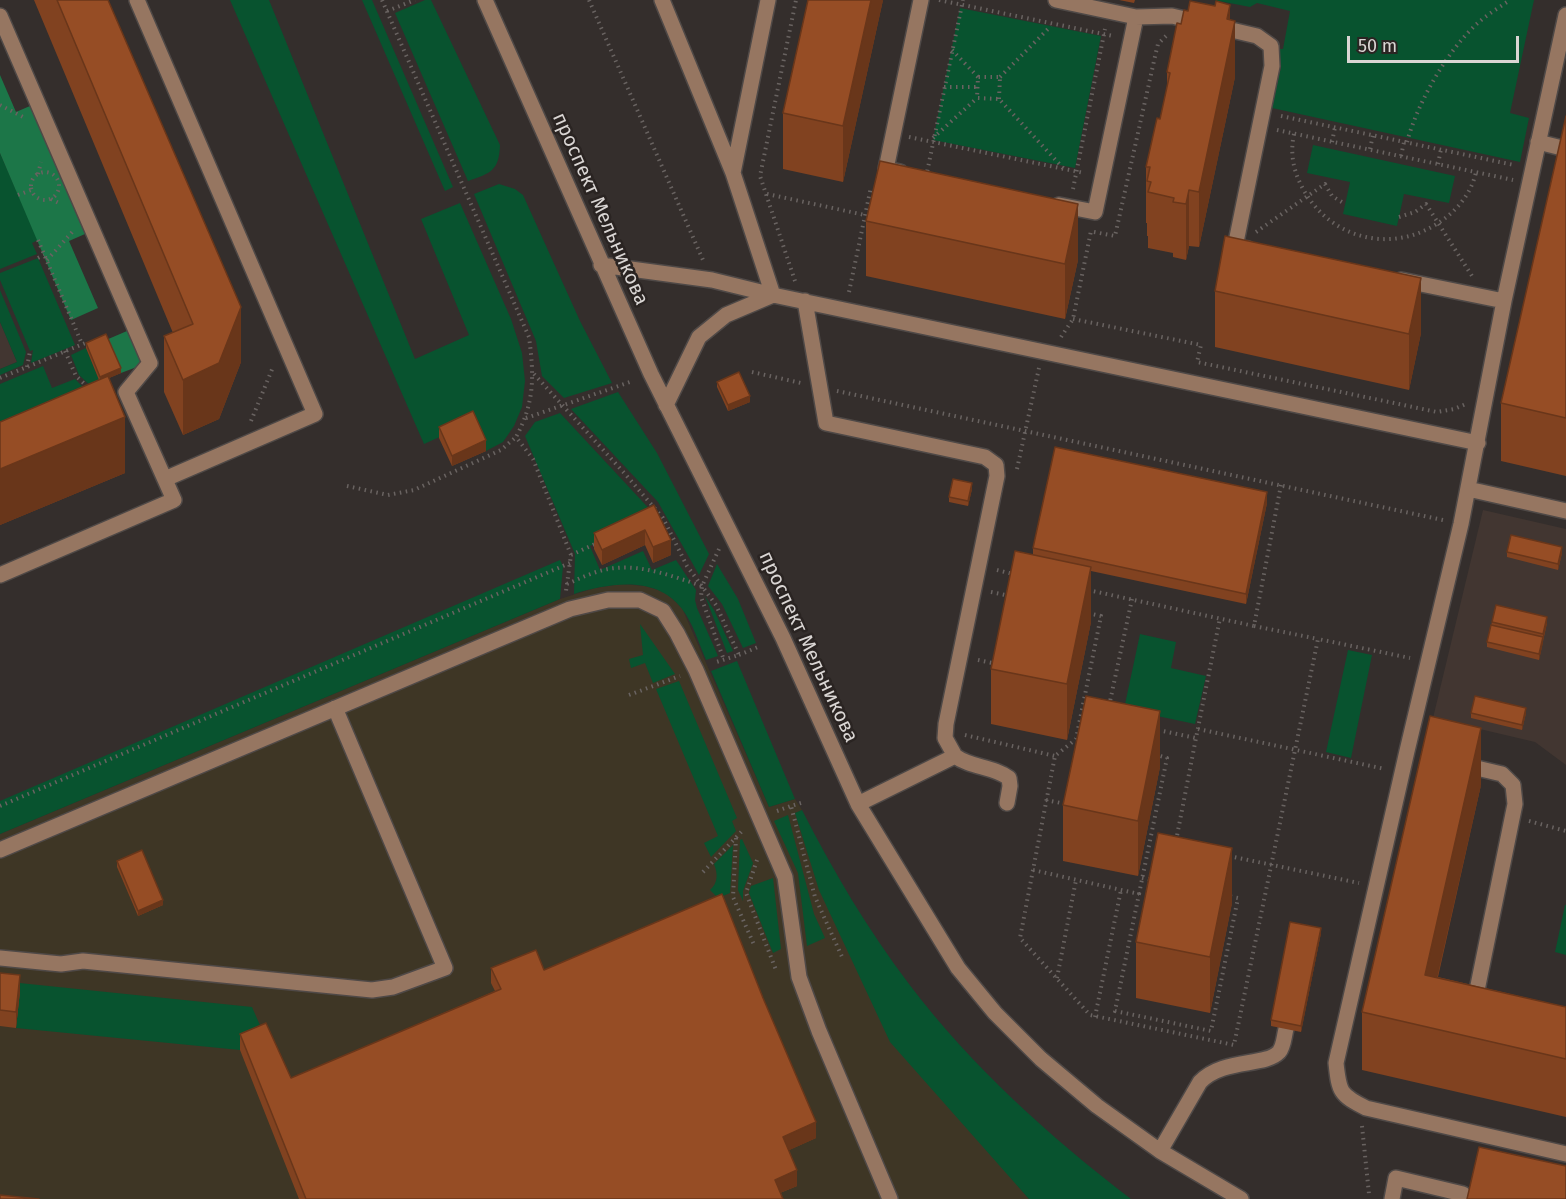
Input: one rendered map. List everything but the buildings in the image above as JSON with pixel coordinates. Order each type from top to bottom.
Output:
[{"type":"street","points":[[136,0],[315,414],[165,479]]},
{"type":"street","name":"проспект Мельникова","points":[[485,0],[651,374],[783,638],[858,804],[958,968],[995,1013],[1041,1059],[1097,1106],[1160,1151],[1241,1199]]},
{"type":"street","points":[[662,0],[733,173],[773,295]]},
{"type":"street","points":[[733,173],[768,0]]},
{"type":"street","points":[[921,0],[886,169],[926,177]]},
{"type":"street","points":[[1056,0],[1136,17],[1172,16],[1257,36],[1271,46],[1273,55],[1235,247],[1262,252]]},
{"type":"street","points":[[1566,15],[1504,301],[1461,524],[1428,662],[1412,752],[1402,772],[1336,1063],[1338,1084],[1348,1100],[1366,1108],[1566,1154]]},
{"type":"street","points":[[0,16],[150,363],[126,392],[102,402]]},
{"type":"street","points":[[1047,203],[1095,213],[1136,17]]},
{"type":"street","points":[[1538,142],[1566,149]]},
{"type":"street","points":[[601,265],[712,280],[773,295],[1478,443]]},
{"type":"street","points":[[1382,276],[1504,301]]},
{"type":"street","points":[[666,405],[699,337],[726,315],[773,295]]},
{"type":"street","points":[[806,301],[826,423],[986,457],[996,465],[998,476],[945,738],[955,756],[964,763],[1000,771],[1009,778],[1007,803]]},
{"type":"street","points":[[0,575],[174,500],[126,392]]},
{"type":"street","points":[[1468,489],[1566,511]]},
{"type":"street","points":[[0,850],[579,606],[624,599],[640,600],[663,611],[677,633],[696,670],[785,877],[799,977],[819,1031],[890,1199]]},
{"type":"street","points":[[0,958],[61,964],[83,961],[372,990],[393,987],[445,968],[335,708]]},
{"type":"street","points":[[858,804],[955,756]]},
{"type":"street","points":[[1449,761],[1502,774],[1513,785],[1515,804],[1513,817],[1473,1008],[1485,1011]]},
{"type":"street","points":[[1160,1151],[1200,1082],[1208,1073],[1222,1067],[1270,1058],[1278,1052],[1282,1045],[1286,1029]]},
{"type":"street","points":[[1392,1199],[1396,1178],[1463,1194]]},
{"type":"path","points":[[347,486],[388,495],[414,490],[501,450],[516,437],[526,418],[534,374],[529,337],[382,0]]},
{"type":"path","points":[[387,11],[415,0]]},
{"type":"path","points":[[590,0],[712,280]]},
{"type":"path","points":[[796,0],[760,176],[796,282]]},
{"type":"path","points":[[938,0],[962,3],[1131,40]]},
{"type":"path","points":[[1401,156],[1423,102],[1458,43],[1479,21],[1510,0]]},
{"type":"path","points":[[926,177],[962,3]]},
{"type":"path","points":[[1069,207],[1109,11]]},
{"type":"path","points":[[999,99],[1000,77],[1051,26]]},
{"type":"path","points":[[1079,229],[1115,236],[1158,44],[1167,34]]},
{"type":"path","points":[[952,50],[978,76],[1000,77]]},
{"type":"path","points":[[977,98],[978,76]]},
{"type":"path","points":[[944,87],[977,87]]},
{"type":"path","points":[[933,140],[977,98],[999,99],[1065,169]]},
{"type":"path","points":[[1261,119],[1373,135],[1441,150],[1531,176]]},
{"type":"path","points":[[1261,119],[1294,134],[1476,172],[1531,176]]},
{"type":"path","points":[[1332,142],[1335,128]]},
{"type":"path","points":[[893,134],[933,140],[1103,177]]},
{"type":"path","points":[[1294,134],[1292,144],[1294,165],[1308,197],[1319,212],[1335,225],[1366,238],[1386,240],[1411,237],[1439,223],[1455,210],[1467,195],[1476,172]]},
{"type":"path","points":[[1370,149],[1373,135]]},
{"type":"path","points":[[1438,164],[1441,150]]},
{"type":"path","points":[[42,172],[51,173],[59,184],[57,193],[46,200],[37,197],[31,190],[34,176],[42,172]]},
{"type":"path","points":[[1235,247],[1325,184],[1332,196],[1345,204]]},
{"type":"path","points":[[849,293],[872,187]]},
{"type":"path","points":[[18,195],[31,190]]},
{"type":"path","points":[[766,194],[865,215]]},
{"type":"path","points":[[1399,217],[1414,212],[1426,204],[1485,297]]},
{"type":"path","points":[[46,260],[87,217]]},
{"type":"path","points":[[1015,478],[1043,352],[1060,339],[1073,319],[1091,231]]},
{"type":"path","points":[[38,240],[82,345]]},
{"type":"path","points":[[38,258],[44,255]]},
{"type":"path","points":[[838,291],[860,296]]},
{"type":"path","points":[[1073,319],[1201,345],[1197,362],[1437,412],[1454,409],[1471,401]]},
{"type":"path","points":[[0,378],[95,339]]},
{"type":"path","points":[[240,446],[284,342]]},
{"type":"path","points":[[26,368],[30,351]]},
{"type":"path","points":[[65,351],[76,376],[102,402]]},
{"type":"path","points":[[752,372],[1461,524]]},
{"type":"path","points":[[534,374],[564,405],[657,514],[687,566],[716,605],[739,655]]},
{"type":"path","points":[[526,418],[651,374]]},
{"type":"path","points":[[516,437],[533,459],[571,555],[565,597]]},
{"type":"path","points":[[1254,626],[1281,486]]},
{"type":"path","points":[[724,660],[702,604],[702,586],[712,561],[729,530]]},
{"type":"path","points":[[571,555],[599,542]]},
{"type":"path","points":[[999,559],[996,570],[1019,575]]},
{"type":"path","points":[[0,806],[570,563]]},
{"type":"path","points":[[567,584],[594,573],[615,568],[645,570],[702,586]]},
{"type":"path","points":[[989,603],[994,581]]},
{"type":"path","points":[[1087,590],[1428,662]]},
{"type":"path","points":[[991,592],[1013,597]]},
{"type":"path","points":[[1109,708],[1132,599]]},
{"type":"path","points":[[1079,611],[1101,616],[1076,739],[1055,756],[1020,938],[1090,1016],[1234,1045],[1318,639]]},
{"type":"path","points":[[1175,844],[1220,618]]},
{"type":"path","points":[[709,665],[758,647]]},
{"type":"path","points":[[975,670],[980,648]]},
{"type":"path","points":[[977,660],[1003,665]]},
{"type":"path","points":[[629,695],[681,676]]},
{"type":"path","points":[[1081,713],[1089,715]]},
{"type":"path","points":[[1154,729],[1196,738]]},
{"type":"path","points":[[1198,729],[1402,772]]},
{"type":"path","points":[[961,734],[1055,756]]},
{"type":"path","points":[[1076,739],[1086,741]]},
{"type":"path","points":[[1147,753],[1167,758],[1115,1011],[1210,1030],[1238,898],[1227,896]]},
{"type":"path","points":[[1046,800],[1074,806]]},
{"type":"path","points":[[771,813],[801,802]]},
{"type":"path","points":[[790,806],[815,897],[843,959]]},
{"type":"path","points":[[1513,817],[1566,831]]},
{"type":"path","points":[[703,872],[745,829]]},
{"type":"path","points":[[736,838],[733,897],[755,947]]},
{"type":"path","points":[[1228,856],[1376,887]]},
{"type":"path","points":[[757,859],[746,893],[776,970]]},
{"type":"path","points":[[1033,870],[1139,894]]},
{"type":"path","points":[[1142,878],[1164,882]]},
{"type":"path","points":[[1057,979],[1076,880]]},
{"type":"path","points":[[1095,1017],[1121,890]]},
{"type":"path","points":[[1130,939],[1138,941]]},
{"type":"path","points":[[1359,1105],[1369,1194]]},
{"type":"shaded area","points":[[0,322],[17,362],[0,369]]},
{"type":"shaded area","points":[[1483,510],[1566,529],[1566,765],[1535,742],[1433,718]]},
{"type":"shaded area","points":[[621,584],[645,586],[665,592],[682,608],[769,807],[795,799],[802,810],[796,813],[1018,1186],[1029,1199],[0,1199],[0,834],[560,599],[595,588]]},
{"type":"green space","points":[[230,0],[269,0],[415,359],[469,335],[421,219],[460,203],[511,319],[522,353],[525,381],[522,407],[514,426],[503,442],[486,451],[473,422],[424,444]]},
{"type":"green space","points":[[362,0],[372,0],[453,187],[445,191]]},
{"type":"green space","points":[[425,0],[431,0],[500,145],[496,166],[483,176],[468,181],[395,13]]},
{"type":"green space","points":[[1214,0],[1534,0],[1510,113],[1529,118],[1520,162],[1272,108],[1281,67],[1277,65],[1280,49],[1283,49],[1290,11],[1257,3],[1250,7]]},
{"type":"green space","points":[[960,8],[1101,36],[1075,168],[933,140]]},
{"type":"green space","points":[[0,75],[16,112],[30,106],[85,234],[69,241],[98,308],[71,320],[0,153]]},
{"type":"green space","points":[[1313,145],[1455,176],[1449,203],[1404,194],[1397,226],[1343,214],[1350,182],[1307,173]]},
{"type":"green space","points":[[0,153],[38,240],[32,243],[37,254],[0,269]]},
{"type":"green space","points":[[499,184],[515,189],[523,195],[580,321],[612,383],[564,398],[542,376],[536,341],[474,194]]},
{"type":"green space","points":[[38,258],[75,345],[31,363],[33,350],[30,351],[0,280],[0,273]]},
{"type":"green space","points":[[0,290],[26,352],[23,365],[0,375],[0,369],[17,362],[0,322]]},
{"type":"green space","points":[[127,331],[142,365],[121,373],[106,340]]},
{"type":"green space","points":[[86,348],[100,382],[94,389],[79,375],[71,355]]},
{"type":"green space","points":[[43,366],[52,388],[75,379],[88,392],[0,429],[0,384]]},
{"type":"green space","points":[[618,392],[657,453],[709,554],[699,575],[658,502],[571,409]]},
{"type":"green space","points":[[560,413],[655,515],[590,546],[600,570],[643,551],[652,570],[676,560],[696,590],[697,608],[718,656],[706,660],[693,627],[682,609],[672,598],[660,591],[646,586],[617,585],[574,594],[575,554],[525,436],[535,422]]},
{"type":"green space","points":[[560,560],[563,566],[560,599],[0,834],[0,801]]},
{"type":"green space","points":[[717,564],[738,599],[756,643],[743,648],[722,604],[708,586]]},
{"type":"green space","points":[[705,596],[714,610],[733,651],[727,653]]},
{"type":"green space","points":[[640,624],[675,674],[653,683],[645,663],[631,668],[629,659],[643,655]]},
{"type":"green space","points":[[1140,634],[1176,642],[1171,668],[1206,676],[1195,724],[1124,709]]},
{"type":"green space","points":[[1348,650],[1372,655],[1351,758],[1326,752]]},
{"type":"green space","points":[[737,661],[795,799],[769,807],[711,671]]},
{"type":"green space","points":[[679,681],[737,818],[732,821],[736,831],[711,857],[704,843],[718,836],[656,689]]},
{"type":"green space","points":[[802,810],[865,921],[894,964],[933,1014],[985,1072],[1013,1099],[1071,1151],[1131,1199],[1029,1199],[890,1042],[819,890],[795,813]]},
{"type":"green space","points":[[788,815],[814,914],[825,938],[807,946],[798,873],[774,821]]},
{"type":"green space","points":[[742,839],[753,863],[743,891],[743,901],[738,890],[740,840]]},
{"type":"green space","points":[[733,845],[730,893],[718,898],[710,890],[716,878],[714,864]]},
{"type":"green space","points":[[773,878],[781,949],[773,953],[749,893],[751,886]]},
{"type":"green space","points":[[1566,905],[1566,955],[1555,952]]},
{"type":"green space","points":[[0,981],[252,1007],[266,1039],[240,1050],[16,1028],[20,991]]}]
